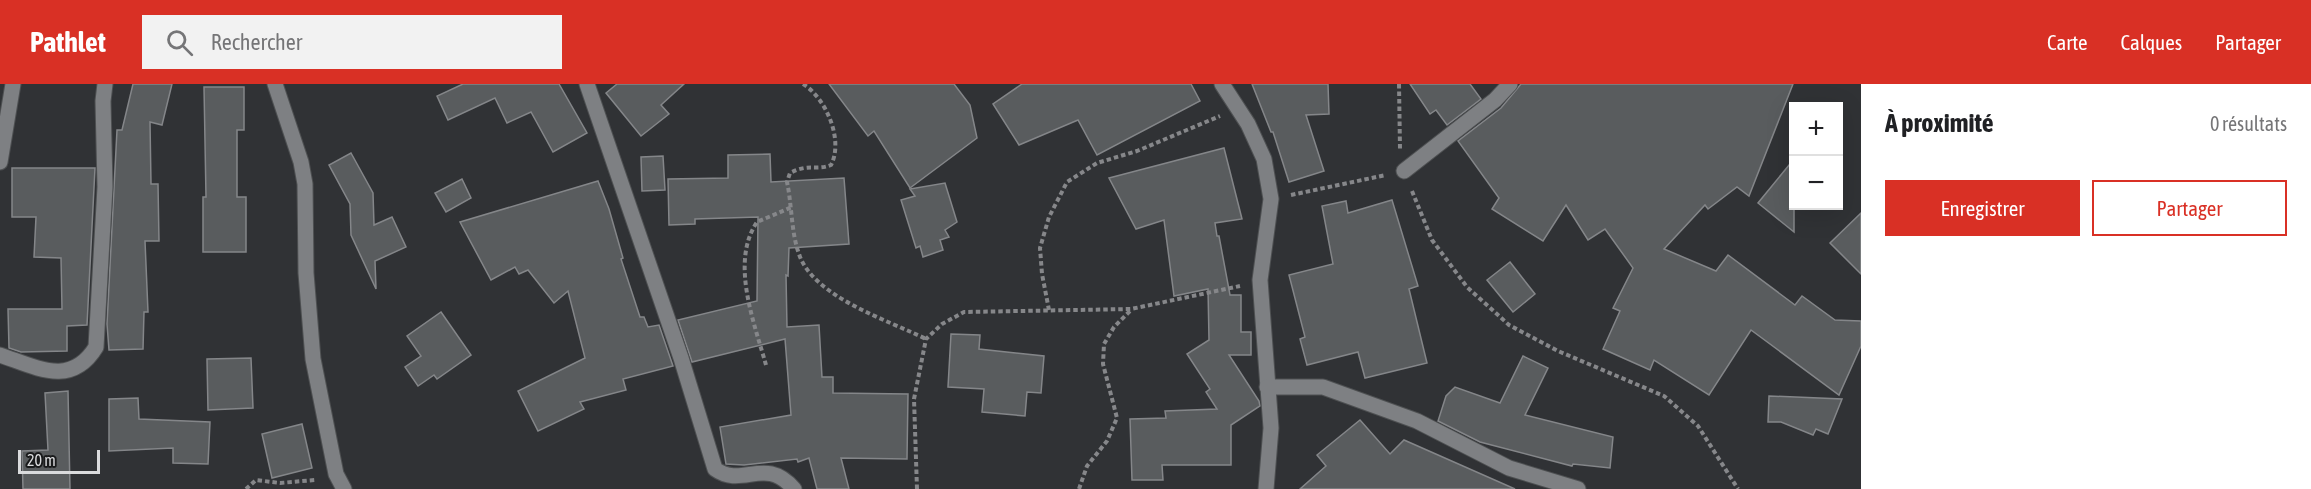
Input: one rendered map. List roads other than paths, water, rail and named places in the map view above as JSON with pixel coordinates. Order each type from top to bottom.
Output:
[{"type":"street","points":[[0,162],[14,84]]},
{"type":"street","points":[[0,355],[28,366],[49,370],[74,370],[87,362],[96,347],[105,187],[103,101],[105,84]]},
{"type":"street","points":[[275,84],[301,162],[305,184],[306,273],[313,359],[336,474],[344,489]]},
{"type":"street","points":[[588,84],[681,358],[715,470],[724,479],[735,481],[770,474],[784,478],[794,489]]},
{"type":"street","points":[[1222,84],[1238,108],[1264,159],[1271,199],[1260,280],[1271,428],[1266,489]]},
{"type":"street","points":[[1404,171],[1495,100],[1510,84]]},
{"type":"street","points":[[1267,387],[1323,387],[1417,421],[1509,468],[1578,489]]}]
